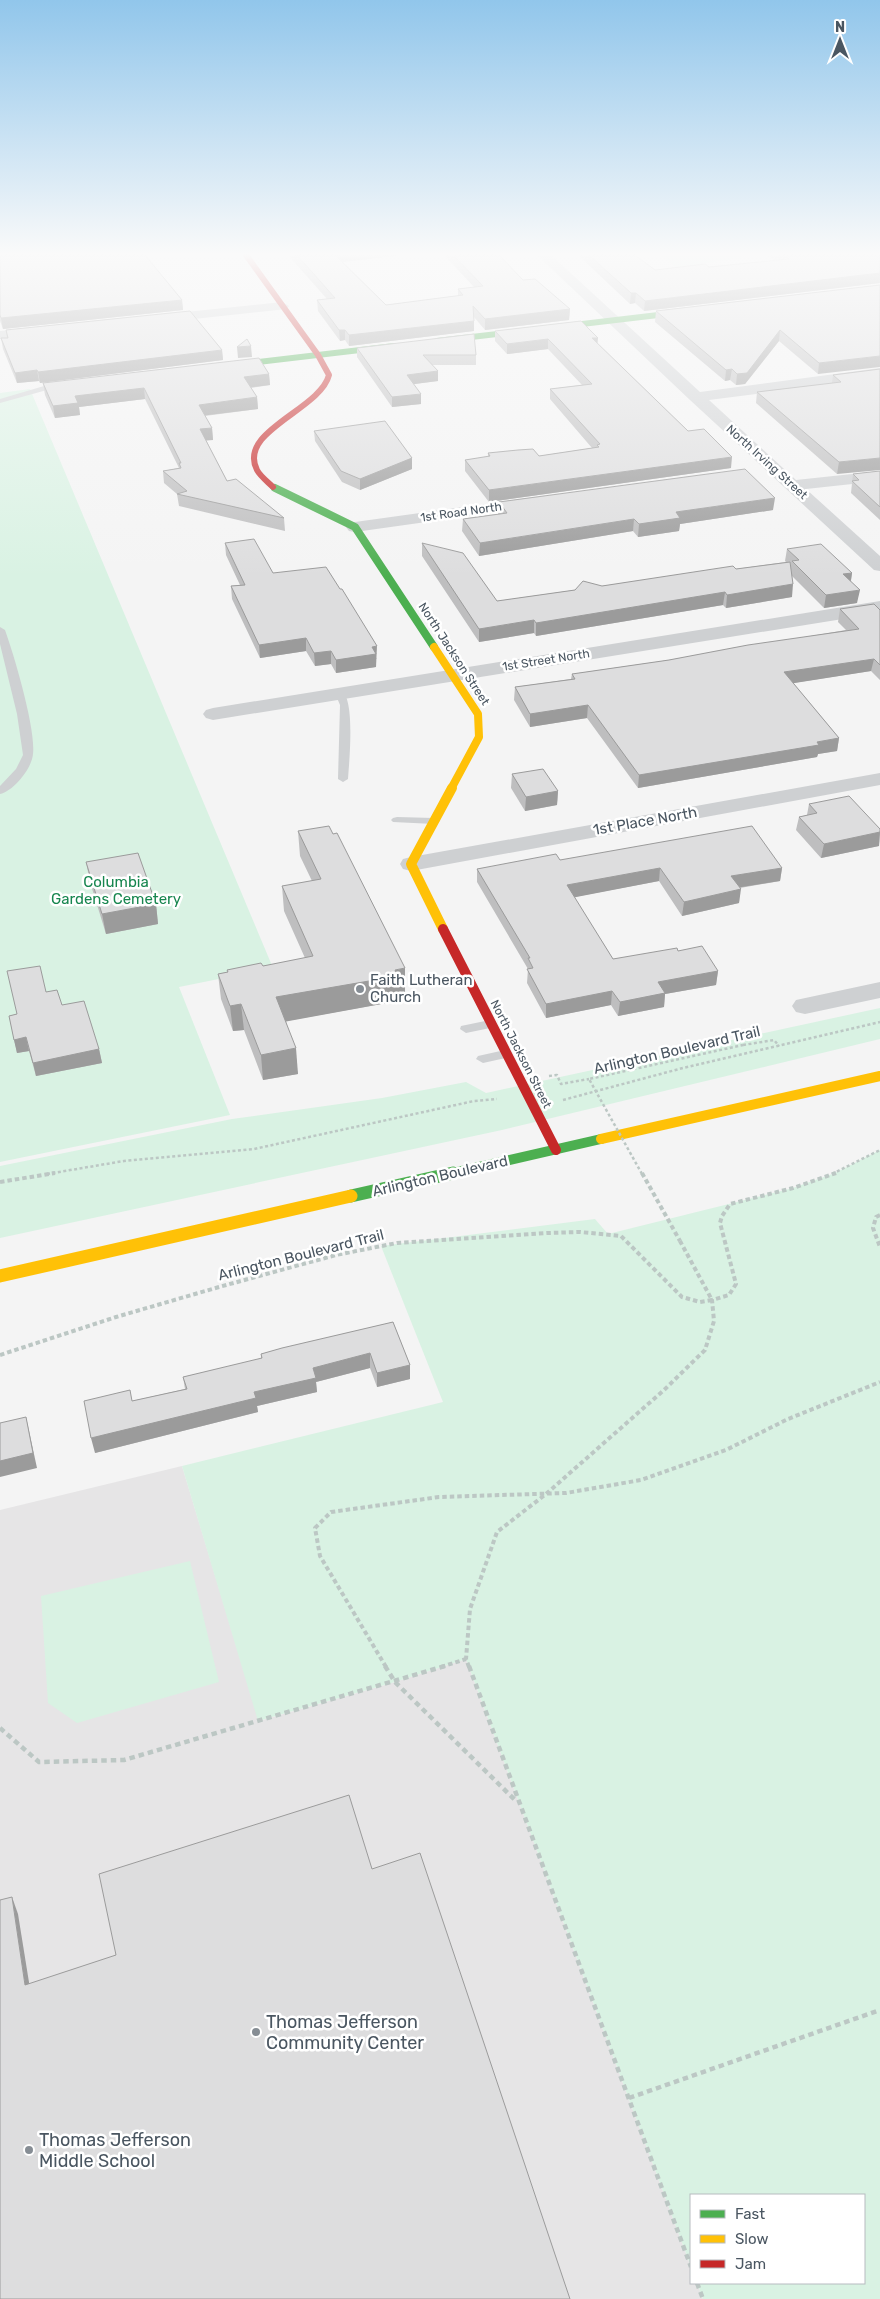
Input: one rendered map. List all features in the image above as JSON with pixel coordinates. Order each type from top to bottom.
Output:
[{"type":"main road","points":[[212,368],[259,362]]},
{"type":"main road","name":"North Jackson Street","points":[[322,362],[329,375],[326,385],[320,393],[278,422],[263,436],[253,451],[254,468],[266,481],[291,498],[335,516],[355,527],[478,714],[479,737],[411,864],[505,1054],[556,1150]]},
{"type":"main road","name":"Arlington Boulevard","points":[[0,1276],[880,1076]]},
{"type":"street","name":"North Irving Street","points":[[658,362],[880,566]]},
{"type":"street","points":[[696,397],[880,373]]},
{"type":"street","points":[[758,472],[775,469]]},
{"type":"street","points":[[793,485],[880,476]]},
{"type":"street","name":"1st Road North","points":[[355,527],[553,500]]},
{"type":"street","name":"1st Street North","points":[[213,714],[880,607]]},
{"type":"street","name":"1st Place North","points":[[411,864],[880,779]]},
{"type":"street","points":[[805,1006],[880,990]]},
{"type":"lane","points":[[0,401],[49,387]]},
{"type":"lane","points":[[0,630],[30,747],[22,768],[12,782],[0,791]]},
{"type":"lane","points":[[340,693],[345,705],[343,778]]},
{"type":"lane","points":[[397,820],[434,821]]},
{"type":"lane","points":[[466,1029],[490,1024]]},
{"type":"lane","points":[[483,1059],[505,1054]]},
{"type":"path","name":"Arlington Boulevard Trail","points":[[559,1101],[683,1068],[880,1022]]},
{"type":"path","name":"Arlington Boulevard Trail","points":[[0,1355],[116,1317],[219,1287],[336,1255],[397,1242],[580,1232],[621,1236],[682,1297],[700,1302],[712,1300],[589,1079],[742,1045],[774,1040],[779,1046]]},
{"type":"path","points":[[546,1077],[556,1075],[561,1084],[589,1079]]},
{"type":"path","points":[[0,1182],[124,1161],[254,1149],[488,1098]]},
{"type":"path","points":[[690,2264],[517,1802],[466,1659],[470,1609],[497,1532],[546,1494],[664,1390],[705,1350],[714,1321],[712,1300],[729,1295],[736,1284],[732,1263],[722,1235],[720,1219],[730,1204],[793,1188],[835,1173],[880,1150]]},
{"type":"path","points":[[880,1215],[876,1217],[874,1228],[880,1246]]},
{"type":"path","points":[[517,1802],[395,1682],[320,1556],[315,1528],[332,1512],[439,1497],[546,1494],[641,1480],[726,1450],[788,1419],[880,1382]]},
{"type":"path","points":[[0,1728],[38,1762],[124,1760],[395,1682],[466,1659]]},
{"type":"path","points":[[629,2098],[880,2010]]},
{"type":"path","points":[[697,2284],[703,2299]]},
{"type":"shaded area","points":[[182,1466],[259,1721],[395,1682],[466,1659],[690,2264],[690,2284],[697,2284],[703,2299],[0,2299],[0,1510]]},
{"type":"green space","name":"Columbia Gardens Cemetery","points":[[30,389],[273,968],[179,987],[230,1115],[0,1162],[0,393]]},
{"type":"green space","points":[[880,1008],[880,1039],[502,1130],[0,1238],[0,1166],[232,1119],[382,1098],[466,1082],[486,1093]]},
{"type":"green space","points":[[880,1150],[880,2299],[703,2299],[697,2284],[865,2284],[865,2194],[690,2194],[690,2264],[466,1659],[395,1682],[258,1721],[182,1466],[443,1402],[381,1246],[595,1219],[608,1234],[793,1188],[835,1173]]},
{"type":"green space","points":[[190,1561],[219,1682],[77,1723],[48,1703],[41,1596]]},
{"type":"building","points":[[11,362],[119,362],[38,372],[37,370],[15,373]]},
{"type":"building","points":[[222,362],[262,362],[269,374],[244,377],[257,397],[199,405],[212,428],[200,429],[227,481],[236,479],[284,518],[177,494],[187,491],[163,471],[181,468],[179,463],[181,463],[144,388],[75,396],[78,403],[53,406],[43,383]]},
{"type":"building","points":[[367,362],[430,362],[438,371],[407,375],[421,394],[392,397]]},
{"type":"building","points":[[571,362],[617,362],[688,431],[704,429],[732,457],[489,490],[465,460],[490,456],[488,453],[518,450],[533,449],[539,456],[599,447],[597,445],[600,444],[550,389],[592,384]]},
{"type":"building","points":[[717,362],[755,362],[747,373],[737,374],[732,369],[726,370]]},
{"type":"building","points":[[880,369],[880,458],[839,462],[757,392],[841,382],[833,375]]},
{"type":"building","points":[[385,421],[412,458],[360,479],[341,471],[314,431]]},
{"type":"building","points":[[745,469],[775,498],[676,512],[680,518],[639,524],[634,519],[480,543],[463,519],[507,513],[499,502]]},
{"type":"building","points":[[880,471],[880,507],[852,481],[859,480],[853,474]]},
{"type":"building","points":[[254,539],[273,573],[326,567],[340,589],[342,589],[377,646],[372,647],[376,654],[336,660],[331,651],[314,653],[306,638],[259,645],[231,586],[245,585],[225,543]]},
{"type":"building","points":[[422,543],[463,553],[497,601],[575,590],[583,581],[602,586],[733,566],[736,569],[790,562],[793,584],[727,595],[725,592],[536,623],[534,620],[479,629]]},
{"type":"building","points":[[821,544],[852,573],[843,574],[860,590],[826,595],[792,561],[799,560],[787,549]]},
{"type":"building","points":[[874,604],[880,610],[880,665],[874,659],[784,672],[839,738],[817,742],[819,745],[639,775],[588,705],[530,714],[515,687],[575,679],[572,674],[859,629],[840,609]]},
{"type":"building","points":[[543,769],[558,791],[526,797],[512,774]]},
{"type":"building","points":[[849,796],[880,829],[880,832],[824,844],[799,817],[817,813],[809,804]]},
{"type":"building","points":[[329,826],[333,834],[337,833],[405,968],[395,970],[398,976],[276,997],[296,1048],[261,1055],[241,1004],[230,1006],[218,974],[228,972],[227,970],[261,963],[263,966],[313,956],[282,886],[321,879],[298,831]]},
{"type":"building","points":[[752,826],[782,868],[731,876],[741,889],[684,902],[660,868],[567,885],[613,959],[677,948],[678,951],[702,946],[718,971],[658,982],[665,993],[620,1002],[612,991],[546,1004],[527,969],[533,968],[528,958],[530,958],[477,869],[556,854],[560,860]]},
{"type":"building","points":[[138,853],[156,904],[102,914],[86,862]]},
{"type":"building","points":[[40,966],[46,992],[57,990],[62,1005],[84,1001],[99,1049],[33,1063],[26,1037],[14,1040],[9,1016],[17,1014],[7,971]]},
{"type":"building","points":[[393,1322],[410,1365],[377,1373],[370,1353],[313,1368],[316,1378],[254,1392],[256,1398],[91,1438],[84,1401],[130,1390],[132,1401],[187,1389],[183,1377],[262,1358],[261,1354],[282,1348]]},
{"type":"building","points":[[26,1417],[33,1453],[0,1461],[0,1423]]},
{"type":"building","name":"Thomas Jefferson Community Center","points":[[349,1795],[372,1869],[420,1853],[570,2299],[0,2299],[0,1900],[12,1897],[25,1985],[116,1955],[99,1874]]},
{"type":"traffic: fast","points":[[224,366],[256,362]]},
{"type":"traffic: fast","points":[[273,487],[298,501],[355,527],[434,647]]},
{"type":"traffic: fast","points":[[351,1196],[601,1139]]},
{"type":"traffic: slow","points":[[434,647],[478,714],[479,737],[411,864],[443,929]]},
{"type":"traffic: slow","points":[[601,1139],[880,1076]]},
{"type":"traffic: slow","points":[[0,1276],[351,1196]]},
{"type":"traffic: jam","points":[[273,487],[257,471],[253,457],[257,444],[268,432],[312,400],[324,387],[329,375],[322,362]]},
{"type":"traffic: jam","points":[[443,929],[556,1150]]},
{"type":"place","name":"Faith Lutheran Church","points":[[360,989]]},
{"type":"place","name":"Thomas Jefferson Community Center","points":[[256,2032]]},
{"type":"place","name":"Thomas Jefferson Middle School","points":[[29,2150]]}]
